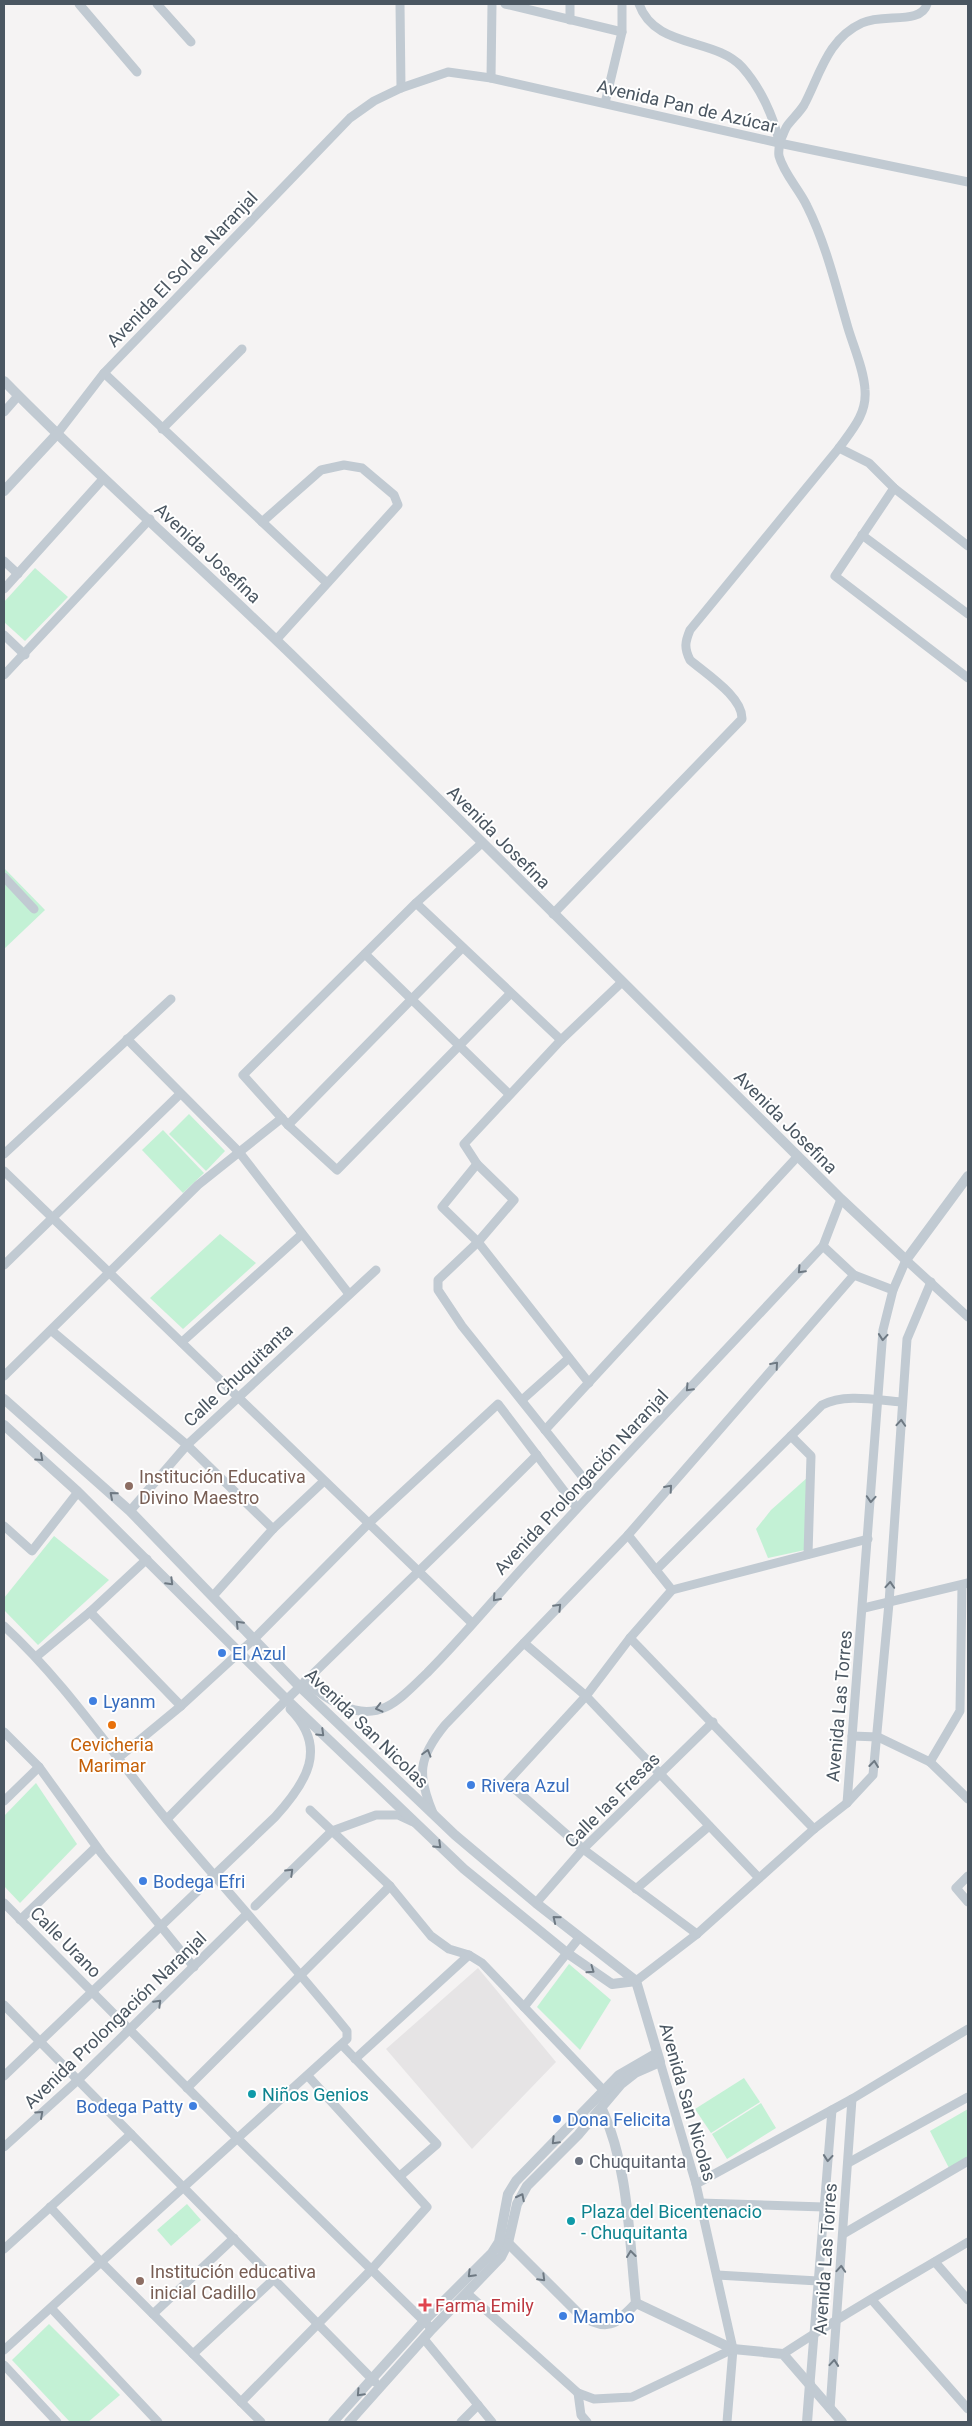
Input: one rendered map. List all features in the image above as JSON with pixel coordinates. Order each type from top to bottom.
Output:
[{"type":"street","points":[[79,4],[137,72]]},
{"type":"street","points":[[157,4],[191,42]]},
{"type":"street","points":[[400,4],[400,88]]},
{"type":"street","points":[[492,4],[492,78]]},
{"type":"street","points":[[506,4],[622,32]]},
{"type":"street","points":[[570,4],[570,20]]},
{"type":"street","points":[[605,104],[622,32],[622,4]]},
{"type":"street","points":[[553,914],[742,719],[742,711],[737,701],[690,660],[685,652],[685,642],[690,630],[839,448],[861,416],[865,390],[820,234],[779,155],[779,144],[762,96],[742,67],[725,53],[688,43],[670,35],[653,24],[642,13],[639,4]]},
{"type":"street","points":[[779,144],[787,126],[803,107],[822,63],[838,41],[861,23],[879,18],[917,17],[925,11],[927,4]]},
{"type":"street","name":"Avenida Pan de Azúcar","points":[[400,88],[448,72],[492,78],[779,144],[968,182]]},
{"type":"street","name":"Avenida El Sol de Naranjal","points":[[4,491],[57,434],[104,373],[350,118],[374,101],[400,88]]},
{"type":"street","points":[[162,429],[242,349]]},
{"type":"street","points":[[104,373],[327,583]]},
{"type":"street","name":"Avenida Josefina","points":[[4,381],[103,479],[150,519],[276,640],[798,1156],[968,1317]]},
{"type":"street","points":[[4,412],[18,396]]},
{"type":"street","points":[[839,448],[869,463],[894,488],[968,546]]},
{"type":"street","points":[[262,522],[320,470],[331,467],[353,465],[362,468],[394,495],[398,504],[276,640]]},
{"type":"street","points":[[4,589],[103,479]]},
{"type":"street","points":[[894,488],[835,576],[968,678]]},
{"type":"street","points":[[4,675],[25,655],[150,519]]},
{"type":"street","points":[[862,535],[968,614]]},
{"type":"street","points":[[4,561],[18,574]]},
{"type":"street","points":[[4,635],[25,655]]},
{"type":"street","points":[[482,843],[416,903],[243,1075],[285,1121],[337,1170],[510,994]]},
{"type":"street","points":[[4,878],[34,909]]},
{"type":"street","points":[[416,903],[560,1040]]},
{"type":"street","points":[[4,1376],[52,1331],[198,1185],[239,1152],[285,1121],[462,948]]},
{"type":"street","points":[[365,954],[459,1048],[509,1094]]},
{"type":"street","points":[[593,1490],[462,1326],[438,1290],[438,1280],[478,1242],[514,1200],[477,1164],[464,1148],[465,1142],[560,1040],[622,982]]},
{"type":"street","points":[[4,1154],[171,999]]},
{"type":"street","points":[[127,1039],[239,1152],[349,1294]]},
{"type":"street","points":[[4,1265],[180,1094]]},
{"type":"street","points":[[544,1430],[798,1156]]},
{"type":"street","points":[[477,1164],[442,1208],[478,1242],[589,1383]]},
{"type":"street","points":[[4,1171],[472,1623]]},
{"type":"street","points":[[906,1260],[968,1176]]},
{"type":"street","name":"Avenida Prolongación Naranjal","points":[[302,1683],[335,1704],[369,1711],[386,1707],[413,1686],[593,1490],[823,1246],[841,1198]]},
{"type":"street","points":[[182,1342],[302,1234]]},
{"type":"street","points":[[823,1246],[854,1275],[893,1290]]},
{"type":"street","name":"Avenida Las Torres","points":[[847,1803],[864,1608],[883,1330],[893,1290],[906,1260]]},
{"type":"street","name":"Calle Chuquitanta","points":[[130,1511],[187,1445],[376,1270]]},
{"type":"street","points":[[435,1816],[425,1792],[422,1770],[429,1745],[628,1535],[854,1275]]},
{"type":"street","name":"Avenida Las Torres","points":[[847,1803],[873,1775],[889,1603],[906,1339],[931,1282]]},
{"type":"street","points":[[52,1331],[187,1445],[273,1529]]},
{"type":"street","points":[[522,1400],[569,1358]]},
{"type":"street","name":"Avenida San Nicolas","points":[[4,1399],[130,1511],[254,1639],[302,1683],[435,1816],[536,1903],[636,1982],[696,2184],[733,2349],[728,2422]]},
{"type":"street","points":[[656,1570],[822,1405],[834,1399],[902,1402]]},
{"type":"street","points":[[118,1758],[181,1706],[254,1639],[368,1524],[498,1404],[578,1508]]},
{"type":"street","name":"Avenida San Nicolas","points":[[4,1425],[78,1492],[147,1559],[240,1652],[284,1700],[464,1869],[567,1953],[612,1984],[636,1982]]},
{"type":"street","points":[[790,1436],[811,1456],[808,1554]]},
{"type":"street","points":[[167,1819],[284,1700],[419,1573],[537,1455]]},
{"type":"street","points":[[213,1596],[273,1529],[324,1481]]},
{"type":"street","points":[[4,1526],[32,1551],[78,1492]]},
{"type":"street","points":[[628,1535],[672,1590]]},
{"type":"street","points":[[697,1934],[583,1850],[507,1782],[586,1696],[630,1638],[672,1590],[868,1538]]},
{"type":"street","points":[[36,1656],[90,1612],[147,1559]]},
{"type":"street","points":[[864,1608],[965,1584],[964,1712],[930,1762]]},
{"type":"street","points":[[90,1612],[181,1706]]},
{"type":"street","points":[[4,1626],[36,1656],[226,1891],[302,1975],[347,2031],[347,2039],[342,2045],[4,2350]]},
{"type":"street","points":[[630,1638],[714,1722],[814,1829]]},
{"type":"street","points":[[524,1643],[586,1696],[759,1878]]},
{"type":"street","points":[[4,2076],[213,1874],[275,1817],[292,1798],[305,1778],[311,1760],[309,1738],[302,1721],[284,1700]]},
{"type":"street","name":"Calle las Fresas","points":[[536,1903],[583,1850],[714,1722]]},
{"type":"street","points":[[4,1732],[39,1767],[96,1847],[194,1967]]},
{"type":"street","points":[[852,1736],[878,1737],[930,1762],[968,1799]]},
{"type":"street","points":[[4,1802],[39,1767]]},
{"type":"street","points":[[636,1982],[697,1934],[814,1829],[847,1803]]},
{"type":"street","points":[[310,1810],[390,1886],[432,1936],[449,1949],[469,1955],[482,1963],[607,2094]]},
{"type":"street","points":[[255,1906],[332,1831],[376,1815],[398,1815],[417,1825]]},
{"type":"street","points":[[636,1889],[709,1826]]},
{"type":"street","points":[[20,1920],[96,1847]]},
{"type":"street","points":[[968,1876],[956,1888],[968,1902]]},
{"type":"street","points":[[187,2088],[390,1886]]},
{"type":"street","name":"Calle Urano","points":[[4,1903],[238,2139],[432,2329]]},
{"type":"street","name":"Avenida Prolongación Naranjal","points":[[4,2147],[78,2080],[247,1914]]},
{"type":"street","points":[[524,2007],[579,1938]]},
{"type":"street","points":[[355,2059],[469,1955]]},
{"type":"street","points":[[4,2005],[380,2388]]},
{"type":"street","points":[[696,2184],[852,2099],[968,2029]]},
{"type":"street","points":[[342,2045],[436,2144],[400,2176]]},
{"type":"street","points":[[333,2422],[424,2321],[492,2253],[499,2242],[508,2194],[516,2181],[607,2094],[658,2057]]},
{"type":"street","points":[[241,2402],[317,2322],[371,2270],[426,2211],[426,2204],[308,2076]]},
{"type":"street","points":[[349,2422],[432,2329],[468,2294],[501,2257],[508,2244],[518,2204],[527,2186],[602,2109],[607,2094]]},
{"type":"street","points":[[848,2163],[968,2097]]},
{"type":"street","name":"Avenida Las Torres","points":[[829,2422],[838,2318],[852,2099]]},
{"type":"street","points":[[508,2244],[579,2314],[591,2322],[613,2324],[621,2320],[636,2303],[621,2166],[613,2134],[602,2109]]},
{"type":"street","name":"Avenida Las Torres","points":[[807,2422],[832,2110]]},
{"type":"street","points":[[4,2249],[131,2134]]},
{"type":"street","points":[[843,2234],[968,2161]]},
{"type":"street","points":[[700,2203],[824,2208]]},
{"type":"street","points":[[50,2207],[261,2422]]},
{"type":"street","points":[[153,2314],[234,2238]]},
{"type":"street","points":[[636,2303],[733,2349],[783,2354],[838,2318],[872,2300],[968,2242]]},
{"type":"street","points":[[935,2262],[968,2300]]},
{"type":"street","points":[[716,2275],[818,2281]]},
{"type":"street","points":[[193,2354],[274,2279]]},
{"type":"street","points":[[468,2294],[578,2392],[594,2399],[632,2397],[733,2349]]},
{"type":"street","points":[[872,2300],[968,2409]]},
{"type":"street","points":[[51,2308],[158,2422]]},
{"type":"street","points":[[424,2339],[492,2422]]},
{"type":"street","points":[[783,2354],[842,2422]]},
{"type":"street","points":[[4,2365],[57,2422]]},
{"type":"street","points":[[578,2392],[581,2416],[587,2422]]},
{"type":"street","points":[[460,2422],[478,2405]]},
{"type":"shaded area","points":[[478,1968],[556,2062],[472,2149],[386,2049]]},
{"type":"green space","points":[[35,568],[68,597],[25,641],[4,622],[4,602]]},
{"type":"green space","points":[[4,868],[45,910],[4,949]]},
{"type":"green space","points":[[189,1114],[225,1151],[206,1171],[169,1134]]},
{"type":"green space","points":[[163,1130],[204,1173],[183,1193],[142,1150]]},
{"type":"green space","points":[[220,1234],[256,1263],[183,1329],[150,1298]]},
{"type":"green space","points":[[808,1477],[805,1550],[768,1558],[756,1529],[771,1510]]},
{"type":"green space","points":[[54,1536],[109,1580],[38,1645],[4,1610],[4,1598]]},
{"type":"green space","points":[[36,1783],[77,1844],[20,1903],[4,1886],[4,1816]]},
{"type":"green space","points":[[569,1964],[611,2000],[580,2050],[537,2007]]},
{"type":"green space","points":[[744,2078],[760,2102],[711,2133],[695,2109]]},
{"type":"green space","points":[[761,2103],[776,2128],[727,2159],[712,2134]]},
{"type":"green space","points":[[968,2109],[968,2157],[949,2168],[930,2131]]},
{"type":"green space","points":[[187,2204],[201,2220],[171,2246],[157,2230]]},
{"type":"green space","points":[[49,2324],[120,2395],[88,2422],[70,2422],[12,2360]]},
{"type":"place","name":"Institución Educativa Divino Maestro","points":[[129,1486]]},
{"type":"place","name":"El Azul","points":[[222,1653]]},
{"type":"place","name":"Lyanm","points":[[93,1701]]},
{"type":"place","name":"Cevicheria Marimar","points":[[112,1725]]},
{"type":"place","name":"Rivera Azul","points":[[471,1785]]},
{"type":"place","name":"Bodega Efri","points":[[143,1881]]},
{"type":"place","name":"Niños Genios","points":[[252,2094]]},
{"type":"place","name":"Bodega Patty","points":[[193,2106]]},
{"type":"place","name":"Dona Felicita","points":[[557,2119]]},
{"type":"place","name":"Chuquitanta","points":[[579,2161]]},
{"type":"place","name":"Plaza del Bicentenacio - Chuquitanta","points":[[571,2221]]},
{"type":"place","name":"Institución educativa inicial Cadillo","points":[[140,2281]]},
{"type":"place","name":"Farma Emily","points":[[425,2305]]},
{"type":"place","name":"Mambo","points":[[563,2316]]}]
